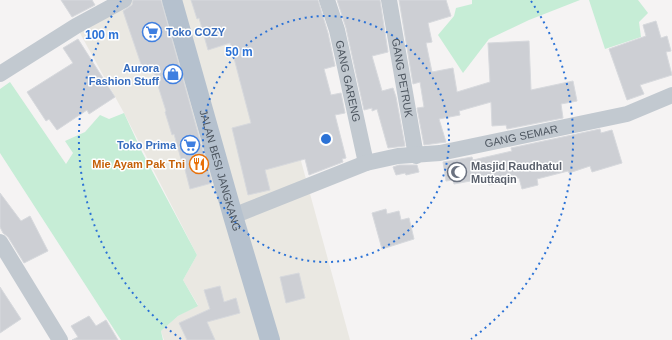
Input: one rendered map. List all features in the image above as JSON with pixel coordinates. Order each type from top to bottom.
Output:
[{"type":"main road","name":"JALAN BESI JANGKANG","points":[[172,0],[233,216],[270,340]]},
{"type":"street","points":[[0,74],[76,26],[124,0]]},
{"type":"street","name":"GANG GARENG","points":[[327,0],[337,30],[366,163]]},
{"type":"street","name":"GANG PETRUK","points":[[389,0],[416,156]]},
{"type":"street","name":"GANG SEMAR","points":[[233,216],[366,163],[398,156],[416,156],[440,153],[627,114],[672,94]]},
{"type":"street","points":[[0,242],[60,340]]},
{"type":"shaded area","points":[[124,0],[257,0],[350,340],[164,340],[161,331],[178,316],[198,305],[183,280],[197,255],[124,113],[76,26]]},
{"type":"green space","points":[[472,0],[580,0],[529,20],[489,39],[463,73],[438,35],[454,16],[456,8],[472,4]]},
{"type":"green space","points":[[589,0],[638,0],[648,13],[639,22],[641,37],[605,49]]},
{"type":"green space","points":[[10,82],[66,164],[73,153],[65,141],[85,132],[100,115],[109,119],[124,113],[142,152],[197,255],[183,280],[198,306],[178,316],[161,331],[163,340],[121,340],[0,153],[0,89]]},
{"type":"building","points":[[61,0],[92,0],[95,5],[72,17]]},
{"type":"building","points":[[133,0],[161,0],[212,183],[190,189],[182,158],[181,159],[174,134],[172,135],[153,70],[144,73],[123,11],[132,5]]},
{"type":"building","points":[[191,0],[318,0],[328,33],[335,66],[324,69],[331,95],[341,93],[345,113],[335,115],[346,158],[342,159],[343,162],[309,175],[305,159],[265,170],[270,190],[248,195],[232,128],[251,123],[230,43],[208,50],[199,18],[197,19]]},
{"type":"building","points":[[337,0],[380,0],[388,52],[372,56],[382,91],[393,88],[405,146],[388,148],[377,109],[372,111],[372,108],[364,110],[346,28]]},
{"type":"building","points":[[399,0],[446,0],[451,16],[428,23],[432,42],[426,43],[432,72],[453,68],[457,92],[490,82],[488,43],[529,41],[531,90],[573,81],[577,101],[561,104],[563,118],[507,129],[506,125],[492,126],[491,102],[459,111],[460,115],[439,119],[446,142],[424,145],[417,108],[424,107],[420,82],[413,84]]},
{"type":"building","points":[[656,21],[661,38],[667,36],[671,51],[666,52],[672,75],[640,85],[644,94],[627,100],[609,49],[646,36],[643,25]]},
{"type":"building","points":[[78,39],[115,97],[89,114],[87,110],[57,130],[49,119],[46,121],[27,92],[73,63],[63,48]]},
{"type":"building","points":[[600,129],[601,133],[612,130],[622,163],[592,172],[590,166],[569,173],[568,171],[537,179],[538,185],[522,189],[519,178],[489,185],[487,178],[454,184],[453,180],[446,181],[443,162],[472,157],[473,160],[512,151],[511,148]]},
{"type":"building","points":[[399,165],[417,165],[419,172],[406,175],[405,173],[396,175],[393,167]]},
{"type":"building","points":[[0,193],[21,221],[30,216],[48,251],[24,263],[0,227]]},
{"type":"building","points":[[386,209],[387,214],[399,211],[401,220],[409,218],[414,239],[382,249],[372,213]]},
{"type":"building","points":[[299,273],[305,298],[286,303],[280,277]]},
{"type":"building","points":[[220,286],[224,302],[236,298],[240,313],[207,322],[215,340],[187,340],[179,323],[210,309],[204,290]]},
{"type":"building","points":[[0,287],[21,319],[0,333]]},
{"type":"building","points":[[89,316],[96,326],[106,320],[118,340],[72,340],[78,337],[71,326]]},
{"type":"place","name":"Toko COZY","points":[[152,32]]},
{"type":"place","name":"Aurora Fashion Stuff","points":[[173,74]]},
{"type":"place","name":"Toko Prima","points":[[190,145]]},
{"type":"place","name":"Mie Ayam Pak Tni","points":[[199,164]]},
{"type":"place","name":"Masjid Raudhatul Muttaqin","points":[[457,172]]}]
